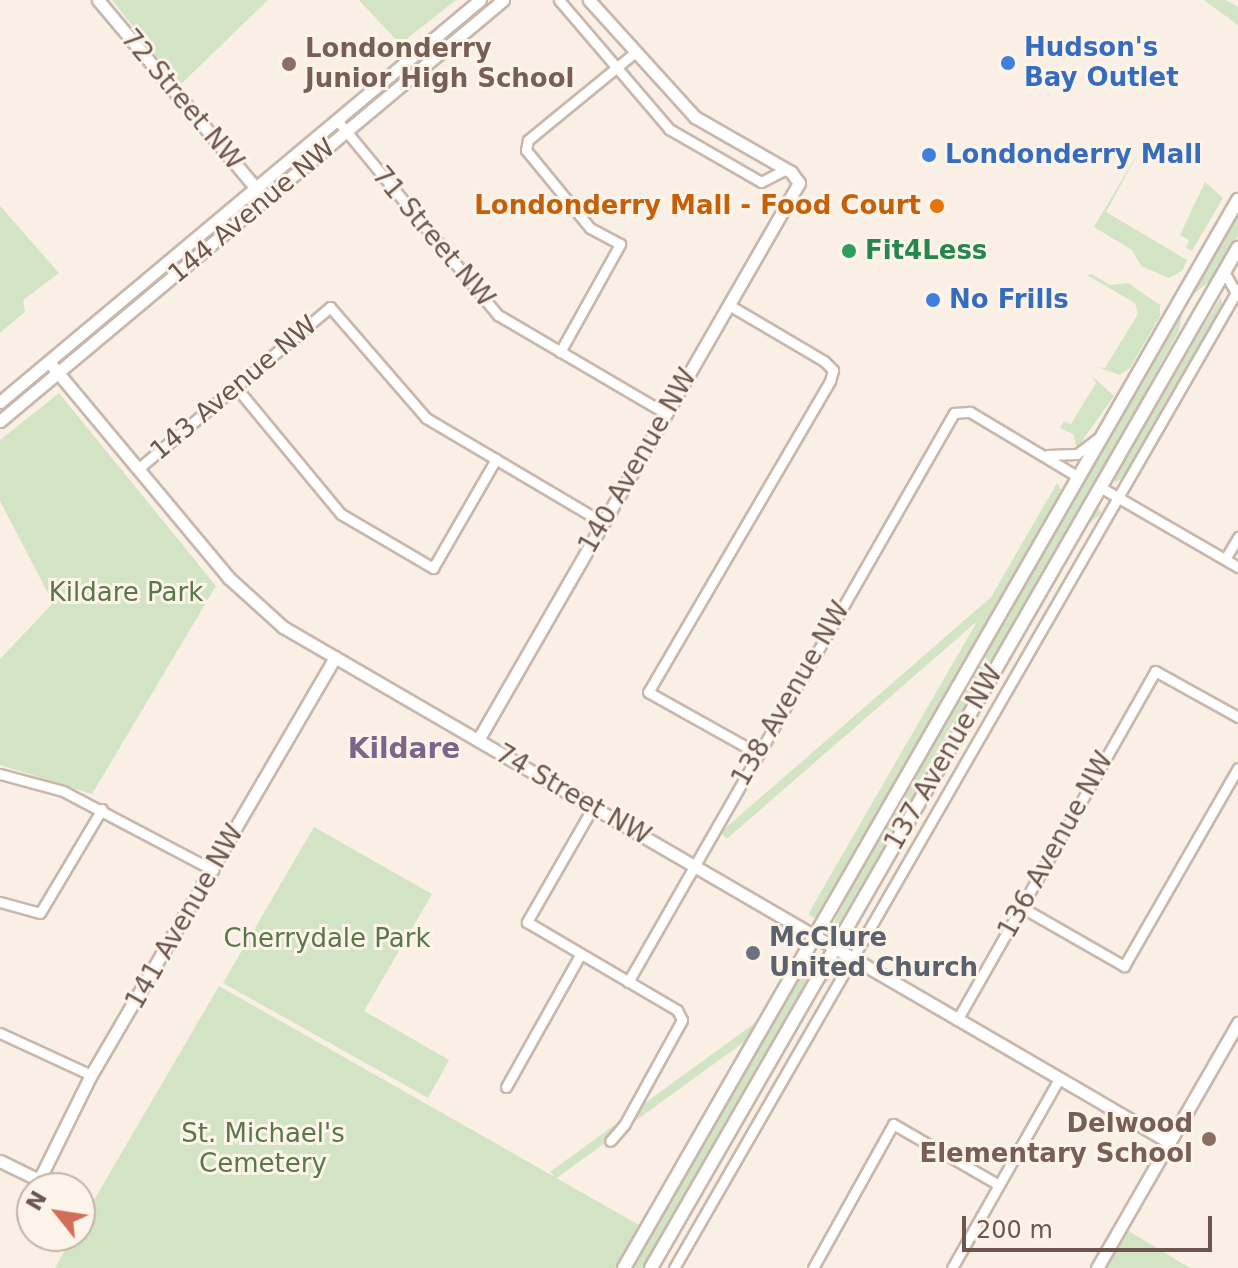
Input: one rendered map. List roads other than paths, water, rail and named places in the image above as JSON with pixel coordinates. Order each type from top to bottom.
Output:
[{"type":"main road","name":"137 Avenue NW","points":[[624,1268],[1238,200]]},
{"type":"main road","name":"137 Avenue NW","points":[[651,1268],[1238,248]]},
{"type":"street","name":"72 Street NW","points":[[98,0],[265,200]]},
{"type":"street","name":"144 Avenue NW","points":[[0,402],[480,0]]},
{"type":"street","name":"144 Avenue NW","points":[[0,421],[503,0]]},
{"type":"street","points":[[559,0],[614,69],[669,129],[761,182],[786,169]]},
{"type":"street","points":[[589,0],[633,54],[695,117],[786,169]]},
{"type":"street","points":[[560,352],[620,244],[590,228],[526,150],[528,140],[633,54]]},
{"type":"street","name":"71 Street NW","points":[[337,120],[498,315],[665,413]]},
{"type":"street","name":"140 Avenue NW","points":[[478,740],[799,183],[786,169]]},
{"type":"street","points":[[1224,272],[1237,292]]},
{"type":"street","points":[[1213,291],[1237,292]]},
{"type":"street","name":"137 Avenue NW","points":[[674,1268],[1237,292]]},
{"type":"street","points":[[729,305],[833,370],[648,692],[757,753]]},
{"type":"street","name":"143 Avenue NW","points":[[139,468],[330,307],[426,418],[496,459]]},
{"type":"street","name":"74 Street NW","points":[[49,362],[245,596],[283,627],[1169,1142]]},
{"type":"street","points":[[235,386],[341,514],[433,568],[496,459],[602,522]]},
{"type":"street","name":"138 Avenue NW","points":[[628,982],[948,422],[960,411],[1040,453]]},
{"type":"street","name":"137 Avenue NW","points":[[1040,453],[1077,454],[1104,433]]},
{"type":"street","points":[[1040,453],[1078,477]]},
{"type":"street","points":[[1100,487],[1238,567]]},
{"type":"street","points":[[1225,559],[1238,537]]},
{"type":"street","name":"141 Avenue NW","points":[[0,1161],[39,1180],[91,1075],[335,657]]},
{"type":"street","name":"136 Avenue NW","points":[[957,1020],[1155,671],[1238,717]]},
{"type":"street","points":[[1021,907],[1124,966],[1238,768]]},
{"type":"street","points":[[0,774],[63,791],[213,870]]},
{"type":"street","points":[[593,807],[527,922],[680,1014],[682,1025],[610,1141]]},
{"type":"street","points":[[0,902],[40,913],[102,809]]},
{"type":"street","points":[[506,1087],[580,955]]},
{"type":"street","points":[[1097,1268],[1237,1029]]},
{"type":"street","points":[[0,1033],[91,1075]]},
{"type":"street","points":[[952,1268],[1059,1079]]},
{"type":"street","points":[[813,1268],[893,1124],[999,1185]]},
{"type":"place","name":"Hudson's Bay Outlet","points":[[1008,63]]},
{"type":"place","name":"Londonderry Junior High School","points":[[289,64]]},
{"type":"place","name":"Londonderry Mall","points":[[929,155]]},
{"type":"place","name":"Londonderry Mall - Food Court","points":[[937,206]]},
{"type":"place","name":"Fit4Less","points":[[849,251]]},
{"type":"place","name":"No Frills","points":[[933,300]]},
{"type":"place","name":"McClure United Church","points":[[753,953]]},
{"type":"place","name":"Delwood Elementary School","points":[[1209,1139]]},
{"type":"district","name":"Kildare","points":[[404,749]]},
{"type":"park label","name":"Kildare Park","points":[[126,593]]},
{"type":"park label","name":"Cherrydale Park","points":[[327,939]]},
{"type":"park label","name":"St. Michael's Cemetery","points":[[263,1149]]}]
